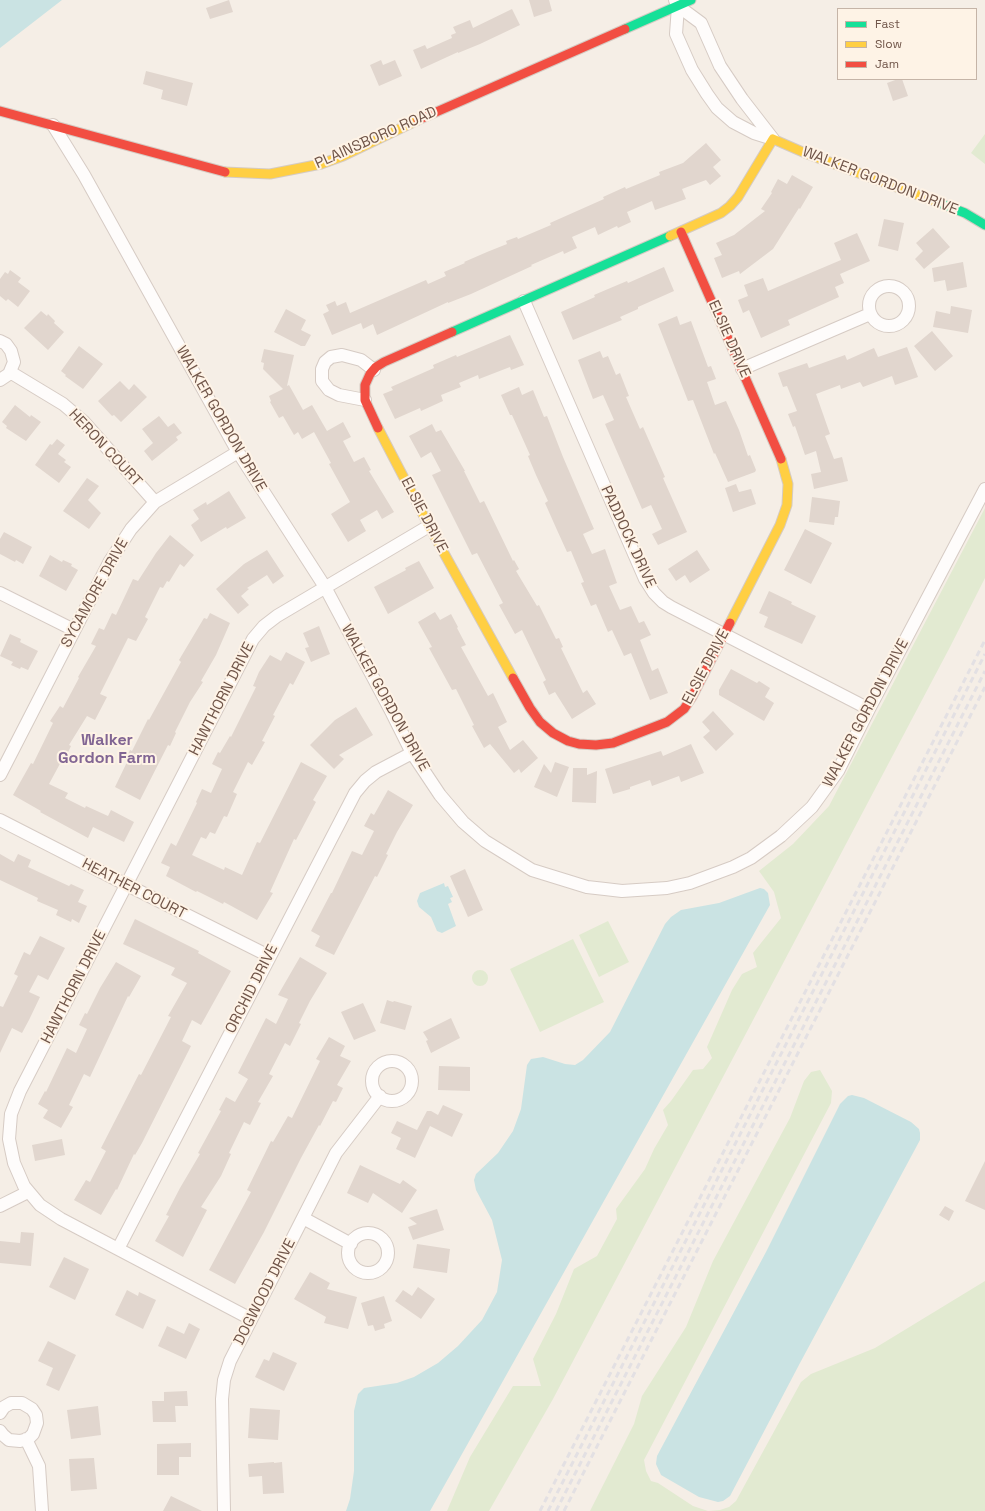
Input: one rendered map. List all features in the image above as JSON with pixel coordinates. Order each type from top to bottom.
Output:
[{"type":"street","name":"PLAINSBORO ROAD","points":[[0,111],[228,173],[270,174],[304,169],[343,156],[418,120],[676,3],[691,0]]},
{"type":"street","name":"WALKER GORDON DRIVE","points":[[676,3],[676,34],[692,70],[717,108],[734,122],[754,133],[953,208],[965,213],[985,225]]},
{"type":"street","name":"WALKER GORDON DRIVE","points":[[676,3],[701,23],[720,66],[742,99],[773,139]]},
{"type":"street","name":"WALKER GORDON DRIVE","points":[[53,125],[84,175],[238,452],[325,587],[412,753],[440,795],[463,822],[485,841],[532,870],[572,883],[599,888],[622,891],[668,888],[690,883],[733,867],[751,858],[781,836],[812,808],[838,771],[985,489]]},
{"type":"street","name":"ELSIE DRIVE","points":[[681,232],[785,469],[789,495],[787,506],[783,521],[689,703],[682,712],[660,725],[608,744],[585,745],[568,741],[549,730],[533,713],[429,526],[368,409],[365,400],[365,385],[369,376],[384,362],[716,216],[730,206],[738,197],[773,139]]},
{"type":"street","name":"PADDOCK DRIVE","points":[[524,301],[648,585],[656,596],[666,604],[723,635],[869,709]]},
{"type":"street","points":[[742,370],[870,314]]},
{"type":"street","points":[[0,341],[9,347],[13,355],[14,362],[10,372],[0,380]]},
{"type":"street","points":[[365,400],[339,395],[328,390],[322,381],[322,369],[325,362],[331,358],[342,355],[361,360],[374,370]]},
{"type":"street","name":"HERON COURT","points":[[10,372],[63,404],[80,418],[155,502]]},
{"type":"street","name":"SYCAMORE DRIVE","points":[[0,775],[117,549],[155,502],[238,452]]},
{"type":"street","name":"HAWTHORN DRIVE","points":[[251,1319],[53,1215],[40,1205],[28,1192],[17,1171],[10,1147],[9,1131],[14,1106],[20,1091],[253,639],[273,618],[429,526]]},
{"type":"street","points":[[0,593],[74,630]]},
{"type":"street","name":"ORCHID DRIVE","points":[[118,1249],[355,793],[365,781],[376,772],[412,753]]},
{"type":"street","name":"HEATHER COURT","points":[[0,820],[269,956]]},
{"type":"street","name":"DOGWOOD DRIVE","points":[[224,1511],[222,1409],[223,1389],[230,1361],[339,1148],[380,1096]]},
{"type":"street","points":[[0,1206],[28,1192]]},
{"type":"street","points":[[303,1218],[350,1244]]},
{"type":"street","points":[[0,1413],[7,1405],[14,1402],[26,1404],[32,1409],[37,1419],[33,1434],[20,1441],[13,1441],[6,1438],[0,1431]]},
{"type":"street","points":[[26,1439],[36,1458],[40,1470],[42,1511]]},
{"type":"green space","points":[[985,134],[985,164],[971,153]]},
{"type":"green space","points":[[985,508],[985,578],[553,1399],[489,1511],[447,1511],[470,1457],[513,1386],[541,1386],[533,1359],[556,1314],[574,1269],[597,1256],[617,1219],[616,1209],[645,1169],[654,1149],[668,1125],[663,1110],[693,1070],[703,1069],[712,1058],[707,1047],[732,990],[742,974],[757,967],[753,953],[781,918],[774,892],[759,871],[793,844],[829,806]]},
{"type":"green space","points":[[608,921],[629,962],[599,977],[579,935]]},
{"type":"green space","points":[[573,939],[604,1002],[540,1032],[510,969]]},
{"type":"green space","points":[[477,970],[483,970],[488,975],[486,984],[483,986],[477,986],[472,981],[472,975]]},
{"type":"green space","points":[[820,1070],[832,1091],[831,1103],[644,1460],[646,1471],[651,1481],[658,1483],[693,1506],[708,1511],[590,1511],[634,1424],[642,1396],[686,1327],[713,1261],[790,1118],[804,1081],[811,1072]]},
{"type":"green space","points":[[985,1281],[985,1511],[708,1511],[720,1510],[729,1507],[736,1501],[801,1382],[811,1374],[875,1348]]},
{"type":"water","points":[[0,0],[62,0],[0,48]]},
{"type":"water","points":[[444,883],[445,887],[448,886],[453,897],[450,898],[452,902],[448,904],[456,926],[442,933],[437,931],[431,917],[419,907],[417,901],[420,893]]},
{"type":"water","points":[[760,888],[764,889],[768,893],[770,905],[430,1511],[346,1511],[350,1499],[354,1471],[354,1411],[358,1394],[364,1388],[397,1383],[414,1377],[438,1363],[458,1346],[482,1320],[497,1292],[502,1260],[492,1220],[476,1190],[474,1180],[476,1174],[498,1153],[513,1131],[521,1109],[527,1065],[531,1059],[543,1057],[565,1064],[575,1065],[583,1060],[610,1032],[665,924],[671,917],[681,910],[719,903]]},
{"type":"water","points":[[852,1095],[864,1098],[911,1122],[919,1129],[920,1140],[730,1496],[723,1501],[718,1502],[699,1497],[661,1475],[656,1464],[657,1456],[766,1252],[840,1104],[848,1096]]},
{"type":"building","points":[[229,0],[233,12],[210,19],[206,8]]},
{"type":"building","points":[[529,0],[549,0],[552,11],[534,17]]},
{"type":"building","points":[[512,9],[520,25],[421,69],[413,50],[425,45],[427,49],[452,38],[451,35],[456,33],[453,27],[470,20],[473,28]]},
{"type":"building","points":[[381,60],[383,65],[395,60],[402,76],[379,86],[370,65]]},
{"type":"building","points":[[146,71],[193,83],[187,106],[161,99],[163,90],[143,84]]},
{"type":"building","points":[[895,80],[902,80],[908,96],[893,101],[887,83]]},
{"type":"building","points":[[706,143],[721,160],[713,167],[721,176],[710,185],[706,180],[682,189],[686,199],[655,210],[652,201],[627,212],[631,222],[618,228],[617,226],[598,235],[595,227],[572,237],[577,248],[564,254],[563,251],[471,294],[448,302],[377,335],[373,324],[363,329],[361,323],[332,335],[323,314],[329,311],[326,305],[335,301],[337,306],[346,302],[350,313],[426,280],[428,284],[446,276],[444,272],[507,244],[506,241],[517,237],[518,239],[551,225],[550,223],[604,199],[603,197],[625,187],[626,189],[660,175],[659,172],[683,163]]},
{"type":"building","points":[[792,175],[813,187],[773,249],[740,274],[739,271],[722,278],[714,258],[722,255],[716,243],[734,235],[765,211],[761,209],[772,193],[771,192],[778,179],[787,184]]},
{"type":"building","points":[[884,219],[904,223],[898,251],[878,246]]},
{"type":"building","points":[[933,228],[950,247],[924,269],[915,259],[923,251],[916,243]]},
{"type":"building","points":[[857,233],[870,261],[840,274],[844,283],[835,287],[839,297],[788,320],[790,325],[761,338],[749,310],[743,313],[738,300],[748,296],[744,285],[763,278],[768,291],[841,260],[834,243]]},
{"type":"building","points":[[963,262],[967,287],[947,291],[945,280],[934,282],[932,268]]},
{"type":"building","points":[[664,267],[674,291],[638,307],[638,309],[620,317],[622,320],[573,340],[561,312],[595,297],[594,295],[627,281],[628,283]]},
{"type":"building","points":[[10,270],[21,278],[18,282],[30,291],[18,307],[8,299],[6,301],[0,296],[0,279],[5,272],[8,274]]},
{"type":"building","points":[[951,306],[972,310],[968,333],[933,327],[936,311],[950,314]]},
{"type":"building","points":[[286,309],[306,320],[301,330],[311,335],[305,346],[301,346],[274,332]]},
{"type":"building","points":[[41,311],[47,316],[48,314],[55,321],[54,323],[64,332],[48,350],[24,328]]},
{"type":"building","points":[[677,316],[680,325],[691,321],[708,367],[711,366],[716,379],[707,382],[715,405],[726,401],[739,430],[748,456],[750,455],[756,470],[755,472],[728,482],[715,453],[714,454],[693,400],[688,401],[658,324]]},
{"type":"building","points":[[932,331],[953,356],[935,371],[914,346]]},
{"type":"building","points":[[510,335],[524,365],[511,370],[510,367],[479,379],[478,375],[459,383],[461,387],[441,395],[443,401],[421,411],[420,408],[395,419],[383,394],[393,390],[391,387],[434,368],[433,365],[456,355],[457,357]]},
{"type":"building","points":[[79,346],[103,364],[83,389],[65,376],[66,375],[61,371]]},
{"type":"building","points":[[907,347],[918,377],[895,385],[892,376],[863,387],[860,382],[841,389],[840,385],[816,394],[830,434],[825,436],[834,459],[842,457],[848,481],[814,489],[811,474],[821,472],[816,451],[805,455],[795,426],[793,427],[788,414],[797,411],[787,386],[783,387],[778,373],[807,363],[809,368],[845,355],[847,360],[874,348],[878,357]]},
{"type":"building","points":[[264,349],[294,355],[287,386],[289,385],[303,410],[312,405],[327,431],[343,422],[351,437],[343,441],[354,462],[364,457],[371,470],[369,471],[394,512],[382,519],[377,510],[360,520],[366,531],[348,542],[331,514],[350,502],[329,464],[331,463],[314,432],[302,439],[298,432],[294,435],[283,416],[279,418],[270,402],[269,396],[283,389],[263,369],[264,363],[261,362]]},
{"type":"building","points":[[600,351],[603,358],[608,356],[616,375],[620,373],[629,396],[626,397],[640,429],[643,427],[665,477],[663,478],[687,532],[658,545],[652,534],[662,529],[651,505],[642,509],[605,424],[614,420],[603,395],[593,399],[578,360]]},
{"type":"building","points":[[120,381],[129,390],[134,384],[147,397],[121,422],[114,415],[112,416],[98,401]]},
{"type":"building","points":[[519,387],[522,395],[533,390],[544,417],[547,416],[594,529],[583,534],[592,554],[605,549],[617,583],[609,586],[620,610],[631,606],[639,623],[644,621],[651,635],[640,640],[652,671],[658,668],[668,693],[650,700],[631,653],[624,656],[612,630],[608,632],[596,604],[591,606],[581,583],[584,582],[571,551],[567,552],[557,530],[545,503],[548,501],[528,456],[530,455],[512,415],[510,415],[501,395]]},
{"type":"building","points":[[15,405],[30,417],[31,415],[41,422],[26,441],[6,428],[7,426],[2,422]]},
{"type":"building","points":[[159,416],[168,427],[174,423],[182,433],[176,437],[178,440],[152,461],[144,451],[153,443],[142,429]]},
{"type":"building","points":[[432,424],[436,432],[441,430],[465,471],[480,503],[484,501],[513,561],[514,560],[519,569],[516,571],[537,606],[539,605],[556,639],[559,638],[563,647],[561,648],[583,693],[587,690],[596,704],[572,719],[555,692],[549,695],[543,682],[546,680],[522,630],[515,634],[499,605],[503,603],[477,553],[472,555],[432,475],[441,471],[431,452],[421,458],[409,436]]},
{"type":"building","points":[[57,439],[65,445],[58,454],[66,460],[64,462],[71,467],[59,483],[35,465],[50,444],[52,445]]},
{"type":"building","points":[[87,478],[99,486],[88,500],[101,513],[89,529],[63,511]]},
{"type":"building","points":[[736,484],[739,492],[751,489],[756,504],[733,512],[725,488]]},
{"type":"building","points":[[229,491],[246,518],[227,529],[226,527],[201,542],[191,525],[199,519],[193,510],[206,502],[207,505]]},
{"type":"building","points":[[812,497],[840,501],[838,517],[835,517],[834,525],[809,522]]},
{"type":"building","points":[[805,529],[832,543],[811,584],[784,570]]},
{"type":"building","points":[[4,532],[32,547],[23,564],[16,560],[15,562],[0,554],[0,539]]},
{"type":"building","points":[[170,535],[194,555],[184,567],[180,564],[169,582],[167,581],[163,588],[160,587],[145,617],[148,619],[136,641],[128,638],[100,694],[107,697],[95,720],[87,716],[69,745],[71,746],[64,761],[62,760],[49,784],[68,793],[65,798],[85,808],[86,806],[108,816],[111,810],[134,822],[124,842],[93,827],[88,838],[40,812],[41,811],[13,795],[31,763],[33,764],[53,723],[50,721],[60,706],[63,708],[79,678],[78,677],[96,646],[91,644],[99,628],[104,630],[112,613],[116,615],[133,579],[138,581],[156,553]]},
{"type":"building","points":[[267,550],[284,576],[273,584],[267,575],[247,588],[249,589],[241,596],[249,605],[238,614],[216,589],[244,564]]},
{"type":"building","points":[[697,550],[710,570],[690,583],[685,575],[676,581],[668,569]]},
{"type":"building","points":[[50,555],[62,562],[63,560],[72,564],[71,566],[78,570],[66,591],[39,576]]},
{"type":"building","points":[[419,561],[434,588],[388,614],[374,587],[406,570],[405,568]]},
{"type":"building","points":[[769,591],[816,616],[802,644],[764,627],[768,617],[759,613]]},
{"type":"building","points":[[435,612],[440,620],[451,614],[466,645],[461,647],[488,696],[493,693],[507,722],[498,727],[510,750],[523,740],[538,758],[521,773],[519,769],[514,773],[490,744],[484,748],[472,726],[474,725],[456,689],[452,690],[429,648],[432,647],[418,622]]},
{"type":"building","points":[[210,613],[230,623],[216,655],[201,681],[203,682],[190,702],[175,732],[176,733],[170,746],[168,745],[140,800],[115,787],[128,760],[125,759],[130,750],[132,751],[148,719],[149,720],[181,662],[179,660],[204,618],[207,619]]},
{"type":"building","points":[[319,626],[330,654],[311,662],[305,648],[309,647],[303,633]]},
{"type":"building","points":[[10,634],[21,639],[20,642],[38,651],[28,670],[21,667],[20,669],[11,665],[13,662],[0,656]]},
{"type":"building","points":[[286,652],[305,662],[293,685],[290,683],[273,715],[275,716],[262,741],[265,742],[252,765],[248,762],[233,792],[237,794],[227,817],[224,816],[215,834],[210,832],[206,839],[201,837],[192,855],[224,870],[225,867],[242,875],[257,842],[260,843],[301,762],[327,776],[313,800],[316,802],[296,840],[294,839],[270,892],[273,893],[257,920],[224,902],[223,904],[197,891],[196,892],[166,876],[170,867],[161,863],[171,843],[176,846],[197,803],[196,802],[202,789],[211,793],[222,769],[212,764],[218,752],[220,753],[230,736],[231,737],[256,687],[253,686],[259,672],[270,655],[281,661]]},
{"type":"building","points":[[731,669],[757,683],[759,681],[770,688],[765,697],[774,703],[764,721],[719,695],[719,690]]},
{"type":"building","points":[[356,707],[373,735],[339,755],[344,759],[334,769],[310,745],[335,720]]},
{"type":"building","points":[[713,711],[734,734],[716,751],[703,737],[710,731],[702,722]]},
{"type":"building","points":[[691,744],[704,773],[681,782],[679,776],[652,786],[650,780],[630,787],[630,789],[613,794],[605,769],[661,751],[663,756]]},
{"type":"building","points":[[555,762],[569,767],[557,797],[534,787],[544,764],[551,773]]},
{"type":"building","points":[[573,768],[587,768],[587,775],[597,771],[596,803],[572,802]]},
{"type":"building","points":[[388,790],[413,805],[386,854],[388,855],[377,877],[375,876],[334,955],[315,946],[320,936],[311,931],[332,893],[352,851],[362,855],[374,831],[364,826],[371,813],[374,815]]},
{"type":"building","points":[[0,854],[14,862],[18,854],[31,860],[28,867],[69,886],[71,884],[84,890],[78,902],[87,906],[79,923],[72,919],[71,922],[56,915],[58,910],[37,901],[38,898],[0,880]]},
{"type":"building","points":[[465,869],[483,910],[468,917],[450,876]]},
{"type":"building","points":[[135,919],[199,951],[198,953],[231,971],[201,1025],[192,1020],[182,1041],[191,1046],[142,1143],[135,1155],[134,1154],[117,1190],[116,1189],[101,1215],[74,1200],[86,1180],[90,1182],[106,1151],[101,1148],[139,1074],[141,1075],[171,1017],[168,1016],[187,983],[171,975],[175,968],[123,944]]},
{"type":"building","points":[[40,936],[65,948],[48,980],[38,975],[29,992],[40,997],[29,1020],[22,1033],[12,1028],[0,1053],[0,1006],[3,1007],[18,976],[14,974],[24,952],[30,955]]},
{"type":"building","points":[[300,957],[327,973],[310,1001],[290,1046],[285,1043],[269,1074],[273,1076],[258,1102],[261,1103],[250,1125],[244,1122],[229,1153],[231,1154],[221,1176],[201,1207],[207,1210],[183,1257],[155,1241],[169,1216],[166,1215],[200,1154],[198,1153],[221,1111],[219,1110],[226,1097],[235,1102],[248,1079],[238,1073],[266,1018],[276,1024],[288,999],[278,995]]},
{"type":"building","points":[[116,962],[141,976],[129,997],[128,996],[90,1077],[84,1074],[69,1105],[73,1107],[61,1128],[43,1118],[48,1110],[38,1104],[45,1091],[46,1092],[67,1048],[76,1053],[87,1029],[79,1025],[85,1013],[87,1014],[100,988]]},
{"type":"building","points":[[387,1000],[412,1006],[405,1030],[380,1023]]},
{"type":"building","points":[[363,1003],[376,1031],[354,1040],[341,1012]]},
{"type":"building","points":[[451,1018],[460,1038],[431,1053],[426,1041],[428,1040],[423,1032]]},
{"type":"building","points":[[329,1037],[345,1046],[340,1056],[351,1061],[337,1085],[343,1088],[336,1102],[333,1101],[320,1126],[319,1125],[264,1232],[235,1284],[209,1270],[251,1192],[247,1190],[271,1141],[273,1142],[288,1116],[292,1118],[320,1061],[316,1059]]},
{"type":"building","points":[[439,1066],[470,1067],[470,1091],[438,1090]]},
{"type":"building","points":[[443,1105],[463,1114],[452,1137],[430,1126],[415,1158],[396,1149],[401,1138],[391,1133],[397,1121],[417,1130],[427,1111],[431,1111],[438,1115]]},
{"type":"building","points":[[62,1139],[65,1155],[35,1161],[32,1145]]},
{"type":"building","points":[[985,1161],[985,1210],[965,1201]]},
{"type":"building","points":[[360,1165],[400,1184],[403,1180],[417,1190],[402,1213],[373,1193],[368,1203],[347,1193]]},
{"type":"building","points":[[945,1206],[954,1211],[949,1221],[939,1215]]},
{"type":"building","points":[[437,1209],[444,1230],[413,1240],[408,1227],[417,1224],[409,1218]]},
{"type":"building","points":[[21,1232],[34,1233],[31,1266],[0,1263],[0,1241],[20,1243]]},
{"type":"building","points":[[417,1244],[450,1249],[447,1273],[413,1268]]},
{"type":"building","points":[[64,1257],[89,1269],[75,1300],[49,1287]]},
{"type":"building","points":[[310,1272],[330,1283],[327,1289],[357,1297],[348,1329],[324,1323],[326,1317],[294,1299]]},
{"type":"building","points":[[418,1287],[435,1299],[421,1319],[395,1301],[403,1290],[412,1296]]},
{"type":"building","points":[[127,1290],[138,1296],[139,1292],[156,1300],[143,1329],[115,1315]]},
{"type":"building","points":[[384,1296],[392,1321],[384,1324],[385,1328],[375,1331],[373,1325],[368,1326],[361,1303]]},
{"type":"building","points":[[189,1323],[200,1329],[186,1359],[158,1346],[167,1326],[184,1334]]},
{"type":"building","points":[[48,1341],[76,1355],[59,1391],[46,1385],[53,1368],[38,1361]]},
{"type":"building","points":[[273,1352],[297,1363],[284,1391],[255,1377],[264,1359],[269,1361]]},
{"type":"building","points":[[187,1391],[188,1406],[175,1406],[176,1422],[153,1422],[152,1401],[164,1401],[164,1392]]},
{"type":"building","points":[[98,1406],[101,1435],[71,1439],[67,1410]]},
{"type":"building","points":[[250,1408],[280,1410],[278,1440],[248,1438]]},
{"type":"building","points":[[191,1443],[191,1457],[179,1457],[179,1475],[157,1475],[157,1444]]},
{"type":"building","points":[[94,1458],[97,1489],[71,1491],[69,1459]]},
{"type":"building","points":[[282,1462],[284,1493],[263,1494],[262,1476],[249,1477],[248,1464]]},
{"type":"building","points":[[171,1496],[202,1511],[163,1511]]},
{"type":"railway","points":[[540,1511],[985,640]]},
{"type":"railway","points":[[548,1511],[985,654]]},
{"type":"railway","points":[[556,1511],[985,671]]},
{"type":"railway","points":[[564,1511],[985,687]]},
{"type":"traffic: fast","points":[[625,29],[691,0]]},
{"type":"traffic: fast","points":[[937,202],[965,213],[985,225]]},
{"type":"traffic: fast","points":[[452,332],[670,236]]},
{"type":"traffic: slow","points":[[225,172],[270,174],[321,164],[343,156],[418,120]]},
{"type":"traffic: slow","points":[[670,236],[721,213],[730,206],[738,197],[773,139],[805,153],[937,202]]},
{"type":"traffic: slow","points":[[378,428],[429,526],[513,678]]},
{"type":"traffic: slow","points":[[730,623],[780,525],[787,505],[788,484],[781,459]]},
{"type":"traffic: jam","points":[[418,120],[625,29]]},
{"type":"traffic: jam","points":[[0,111],[225,172]]},
{"type":"traffic: jam","points":[[681,232],[781,459]]},
{"type":"traffic: jam","points":[[378,428],[365,400],[365,385],[370,374],[376,367],[384,362],[452,332]]},
{"type":"traffic: jam","points":[[513,678],[530,708],[540,722],[553,733],[568,741],[579,744],[596,745],[613,743],[667,722],[684,709],[692,697],[730,623]]},
{"type":"district","name":"Walker Gordon Farm","points":[[107,750]]}]
